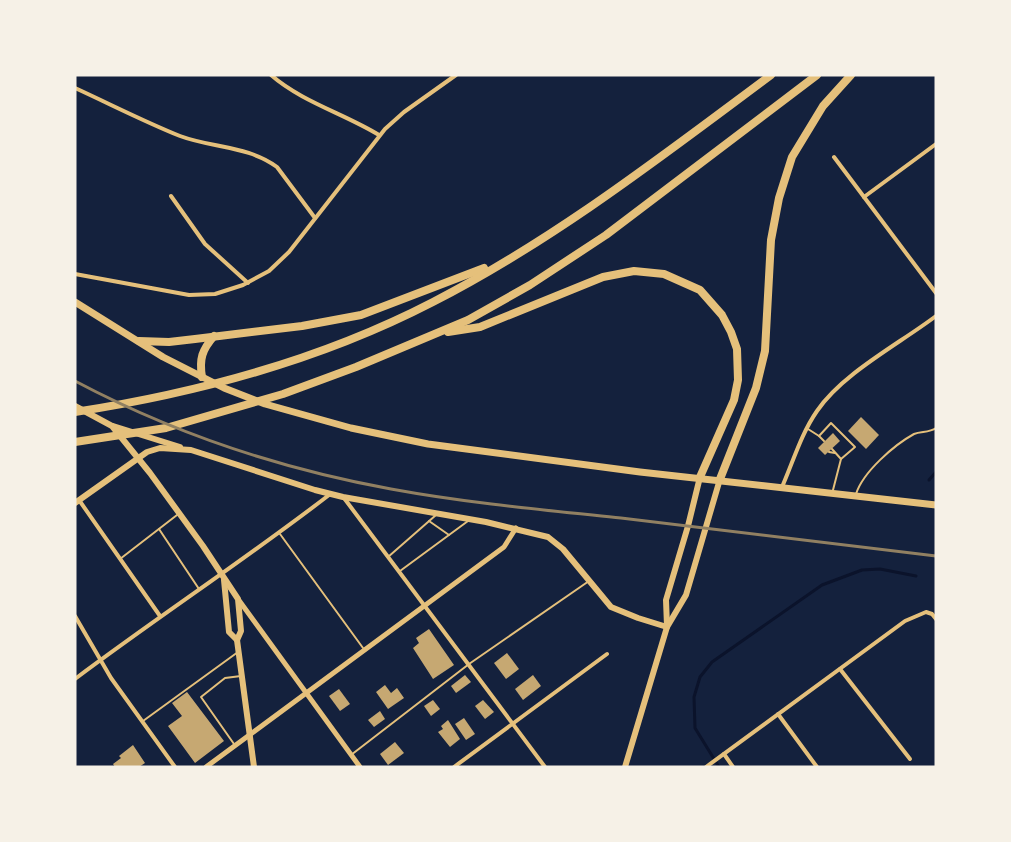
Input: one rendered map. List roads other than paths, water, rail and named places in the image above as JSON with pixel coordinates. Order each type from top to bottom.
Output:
[{"type":"highway","points":[[75,412],[188,392],[304,356],[374,330],[432,303],[511,259],[591,208],[771,75]]},
{"type":"highway","points":[[75,442],[166,428],[283,394],[438,333],[498,304],[606,235],[817,75]]},
{"type":"highway","points":[[720,480],[756,388],[765,351],[771,240],[779,198],[792,157],[823,106],[851,75]]},
{"type":"highway","points":[[139,341],[169,342],[302,326],[361,315],[511,259]]},
{"type":"highway","points":[[438,333],[480,327],[603,277],[634,272],[664,274],[700,290],[722,315],[731,332],[736,349],[738,381],[734,400],[700,477]]},
{"type":"highway","points":[[202,377],[201,355],[214,336]]},
{"type":"main road","points":[[75,302],[163,357],[224,388],[265,404],[326,422],[428,444],[640,472],[936,505]]},
{"type":"main road","points":[[75,406],[112,426],[331,494],[516,528],[548,537],[555,542],[611,607],[667,627]]},
{"type":"main road","points":[[112,426],[180,514],[238,599],[241,631],[237,640],[238,652],[254,767]]},
{"type":"main road","points":[[77,502],[155,448],[191,450]]},
{"type":"main road","points":[[667,627],[666,600],[700,477]]},
{"type":"main road","points":[[625,767],[667,627],[686,595],[720,480]]},
{"type":"main road","points":[[222,577],[229,632],[237,640]]},
{"type":"street","points":[[271,75],[286,87],[380,135]]},
{"type":"street","points":[[75,274],[189,295],[215,294],[248,283],[278,263],[289,252],[380,135],[404,112],[456,75]]},
{"type":"street","points":[[75,88],[182,137],[238,150],[269,162],[277,167],[315,218]]},
{"type":"street","points":[[864,197],[936,144]]},
{"type":"street","points":[[834,157],[936,292]]},
{"type":"street","points":[[171,196],[205,244],[248,283]]},
{"type":"street","points":[[783,487],[807,428],[816,412],[837,388],[857,371],[936,316]]},
{"type":"street","points":[[75,679],[160,616],[199,589],[222,577],[331,494]]},
{"type":"street","points":[[343,497],[545,767]]},
{"type":"street","points":[[77,502],[160,616]]},
{"type":"street","points":[[206,767],[504,548],[516,528]]},
{"type":"street","points":[[238,599],[360,767]]},
{"type":"street","points":[[708,765],[905,621],[918,614],[929,612],[936,619]]},
{"type":"street","points":[[75,616],[111,678],[175,767]]},
{"type":"street","points":[[454,767],[607,654]]},
{"type":"street","points":[[840,669],[910,759]]},
{"type":"street","points":[[778,714],[817,767]]},
{"type":"street","points":[[723,754],[733,767]]},
{"type":"lane","points":[[807,428],[822,440],[831,423],[855,447],[841,459],[833,493]]},
{"type":"lane","points":[[855,496],[859,484],[886,455],[916,433],[932,431],[936,428]]},
{"type":"lane","points":[[830,450],[841,459]]},
{"type":"lane","points":[[120,559],[180,514]]},
{"type":"lane","points":[[388,557],[438,514]]},
{"type":"lane","points":[[399,572],[471,520]]},
{"type":"lane","points":[[429,521],[449,535]]},
{"type":"lane","points":[[159,529],[199,589]]},
{"type":"lane","points":[[279,533],[365,650]]},
{"type":"lane","points":[[351,755],[469,664],[589,581]]},
{"type":"lane","points":[[143,722],[238,652]]},
{"type":"lane","points":[[236,746],[201,697],[225,678],[242,676]]},
{"type":"waterway","points":[[929,480],[936,472]]},
{"type":"waterway","points":[[719,767],[695,728],[694,697],[700,677],[712,662],[822,585],[862,570],[880,569],[916,576]]},
{"type":"railway","points":[[75,381],[112,400],[189,433],[269,460],[350,481],[477,502],[936,556]]}]
